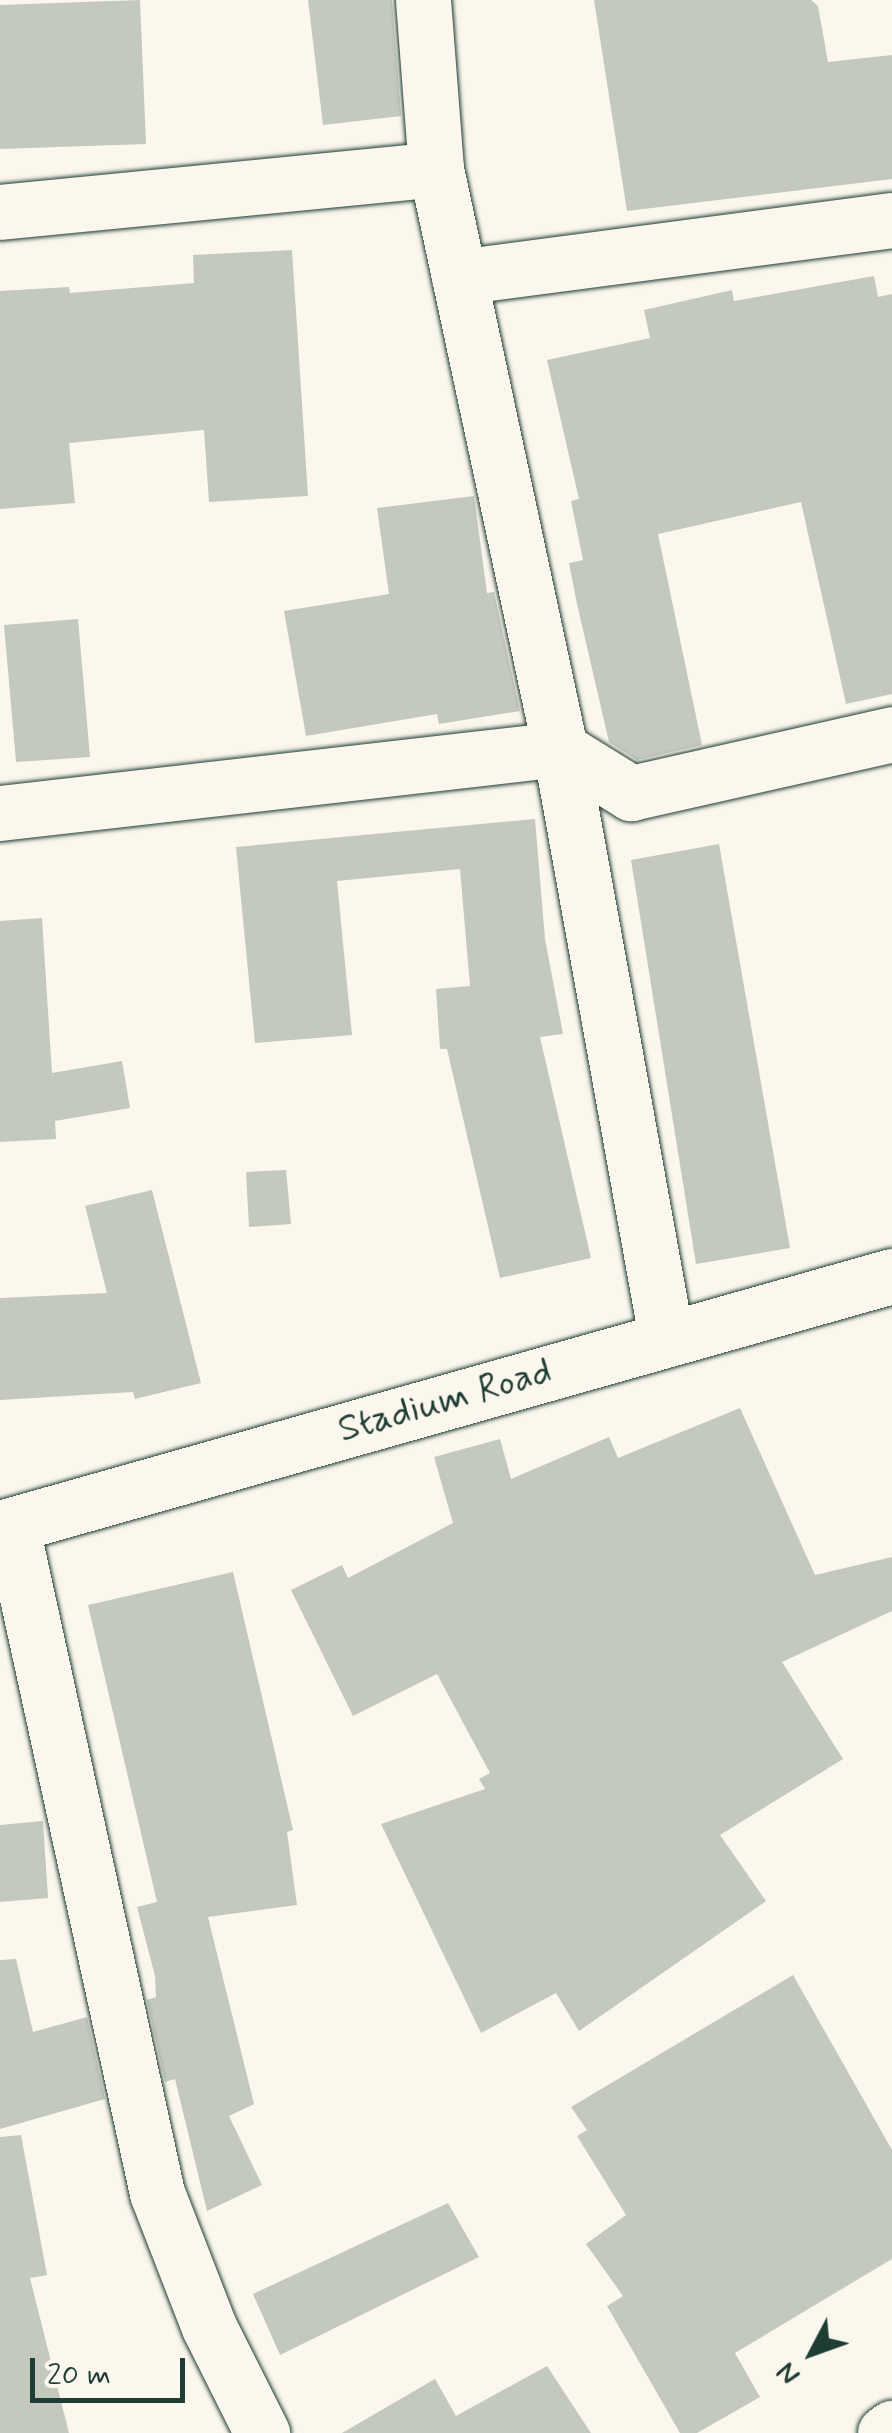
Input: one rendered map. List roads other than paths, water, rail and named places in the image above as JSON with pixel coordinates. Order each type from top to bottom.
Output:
[{"type":"street","points":[[422,0],[436,169],[560,749],[666,1337]]},
{"type":"street","points":[[0,212],[436,169]]},
{"type":"street","points":[[459,277],[892,220]]},
{"type":"street","points":[[0,812],[560,749],[631,794],[892,734]]},
{"type":"street","name":"Stadium Road","points":[[6,1528],[666,1337],[892,1276]]},
{"type":"street","points":[[6,1528],[157,2193],[209,2327],[262,2433]]},
{"type":"street","points":[[886,2433],[892,2428]]}]
